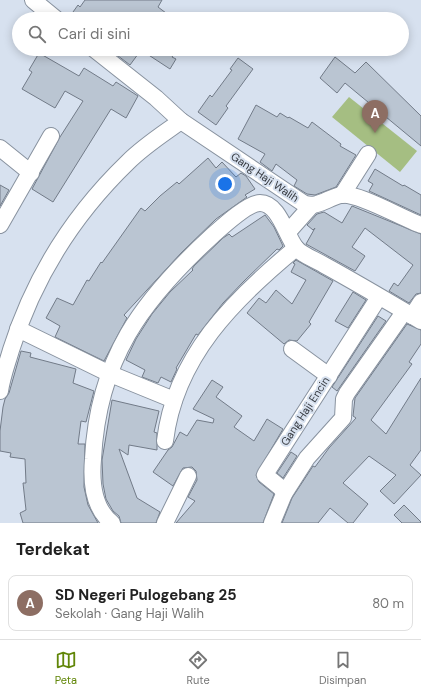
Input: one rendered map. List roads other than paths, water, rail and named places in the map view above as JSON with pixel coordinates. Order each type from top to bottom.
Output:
[{"type":"street","points":[[33,0],[48,12]]},
{"type":"street","name":"Gang Haji Walih","points":[[103,56],[156,98],[181,121],[303,203],[312,205],[342,195]]},
{"type":"street","points":[[0,391],[18,329],[40,277],[75,223],[91,202],[128,162],[181,121]]},
{"type":"street","points":[[0,225],[52,136]]},
{"type":"street","points":[[0,148],[31,173]]},
{"type":"street","points":[[368,154],[342,195],[378,205],[421,225]]},
{"type":"street","points":[[112,523],[102,513],[96,501],[93,488],[92,467],[93,446],[99,409],[108,372],[126,336],[160,287],[222,227],[256,203],[269,180]]},
{"type":"street","points":[[256,203],[270,205],[288,232],[296,248],[412,316]]},
{"type":"street","points":[[288,232],[312,205]]},
{"type":"street","points":[[165,441],[174,400],[189,366],[222,317],[236,301],[296,248]]},
{"type":"street","name":"Gang Haji Encin","points":[[284,494],[281,488],[265,475],[379,298]]},
{"type":"street","points":[[272,523],[284,494],[308,458],[342,418],[344,399],[347,393],[412,316],[421,302]]},
{"type":"street","points":[[18,329],[108,372],[174,400]]},
{"type":"street","points":[[292,349],[329,376]]},
{"type":"street","points":[[165,523],[188,476]]},
{"type":"place","name":"SD Negeri Pulogebang 25","points":[[375,133]]}]
